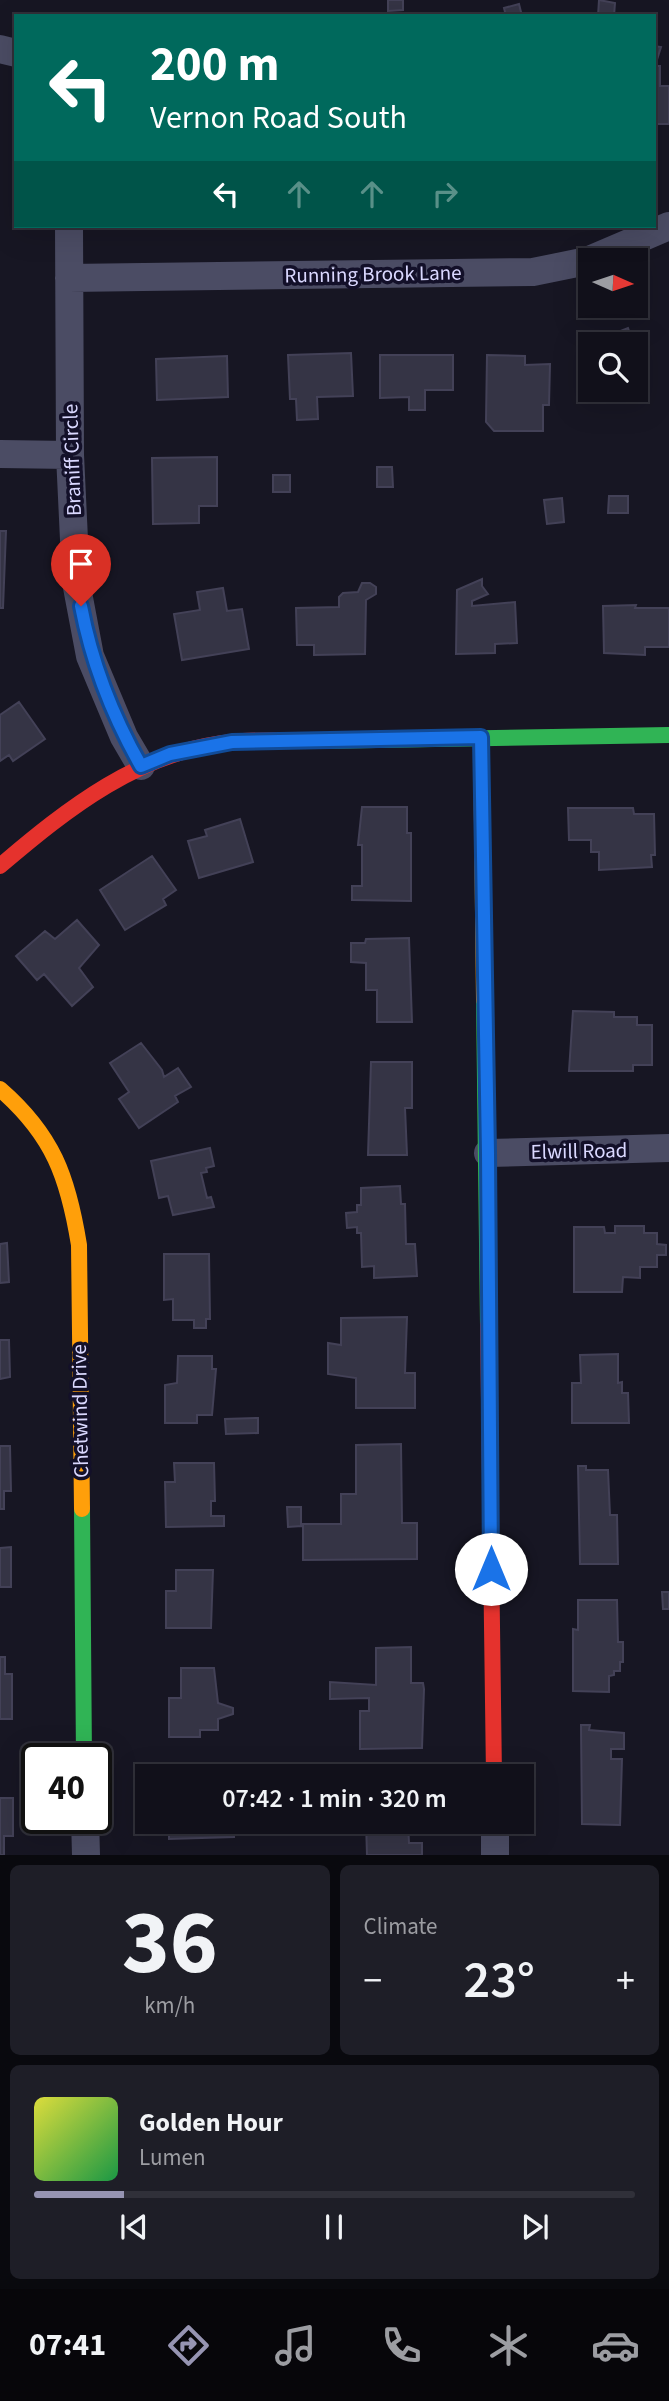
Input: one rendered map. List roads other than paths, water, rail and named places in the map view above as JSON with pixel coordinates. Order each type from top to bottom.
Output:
[{"type":"street","name":"Running Brook Lane","points":[[69,278],[533,272],[587,261],[669,226]]},
{"type":"street","name":"Braniff Circle","points":[[69,228],[70,455],[76,582],[90,656],[124,737],[141,766]]},
{"type":"street","points":[[0,454],[70,455]]},
{"type":"street","points":[[0,866],[25,844],[141,766],[170,754],[232,742],[669,735]]},
{"type":"street","points":[[481,737],[494,1764]]},
{"type":"street","name":"Chetwind Drive","points":[[0,1089],[20,1105],[44,1132],[58,1158],[72,1197],[79,1245],[84,1743]]},
{"type":"street","name":"Elwill Road","points":[[488,1153],[669,1148]]},
{"type":"street","points":[[85,1834],[86,1855]]},
{"type":"street","points":[[495,1834],[495,1855]]}]
